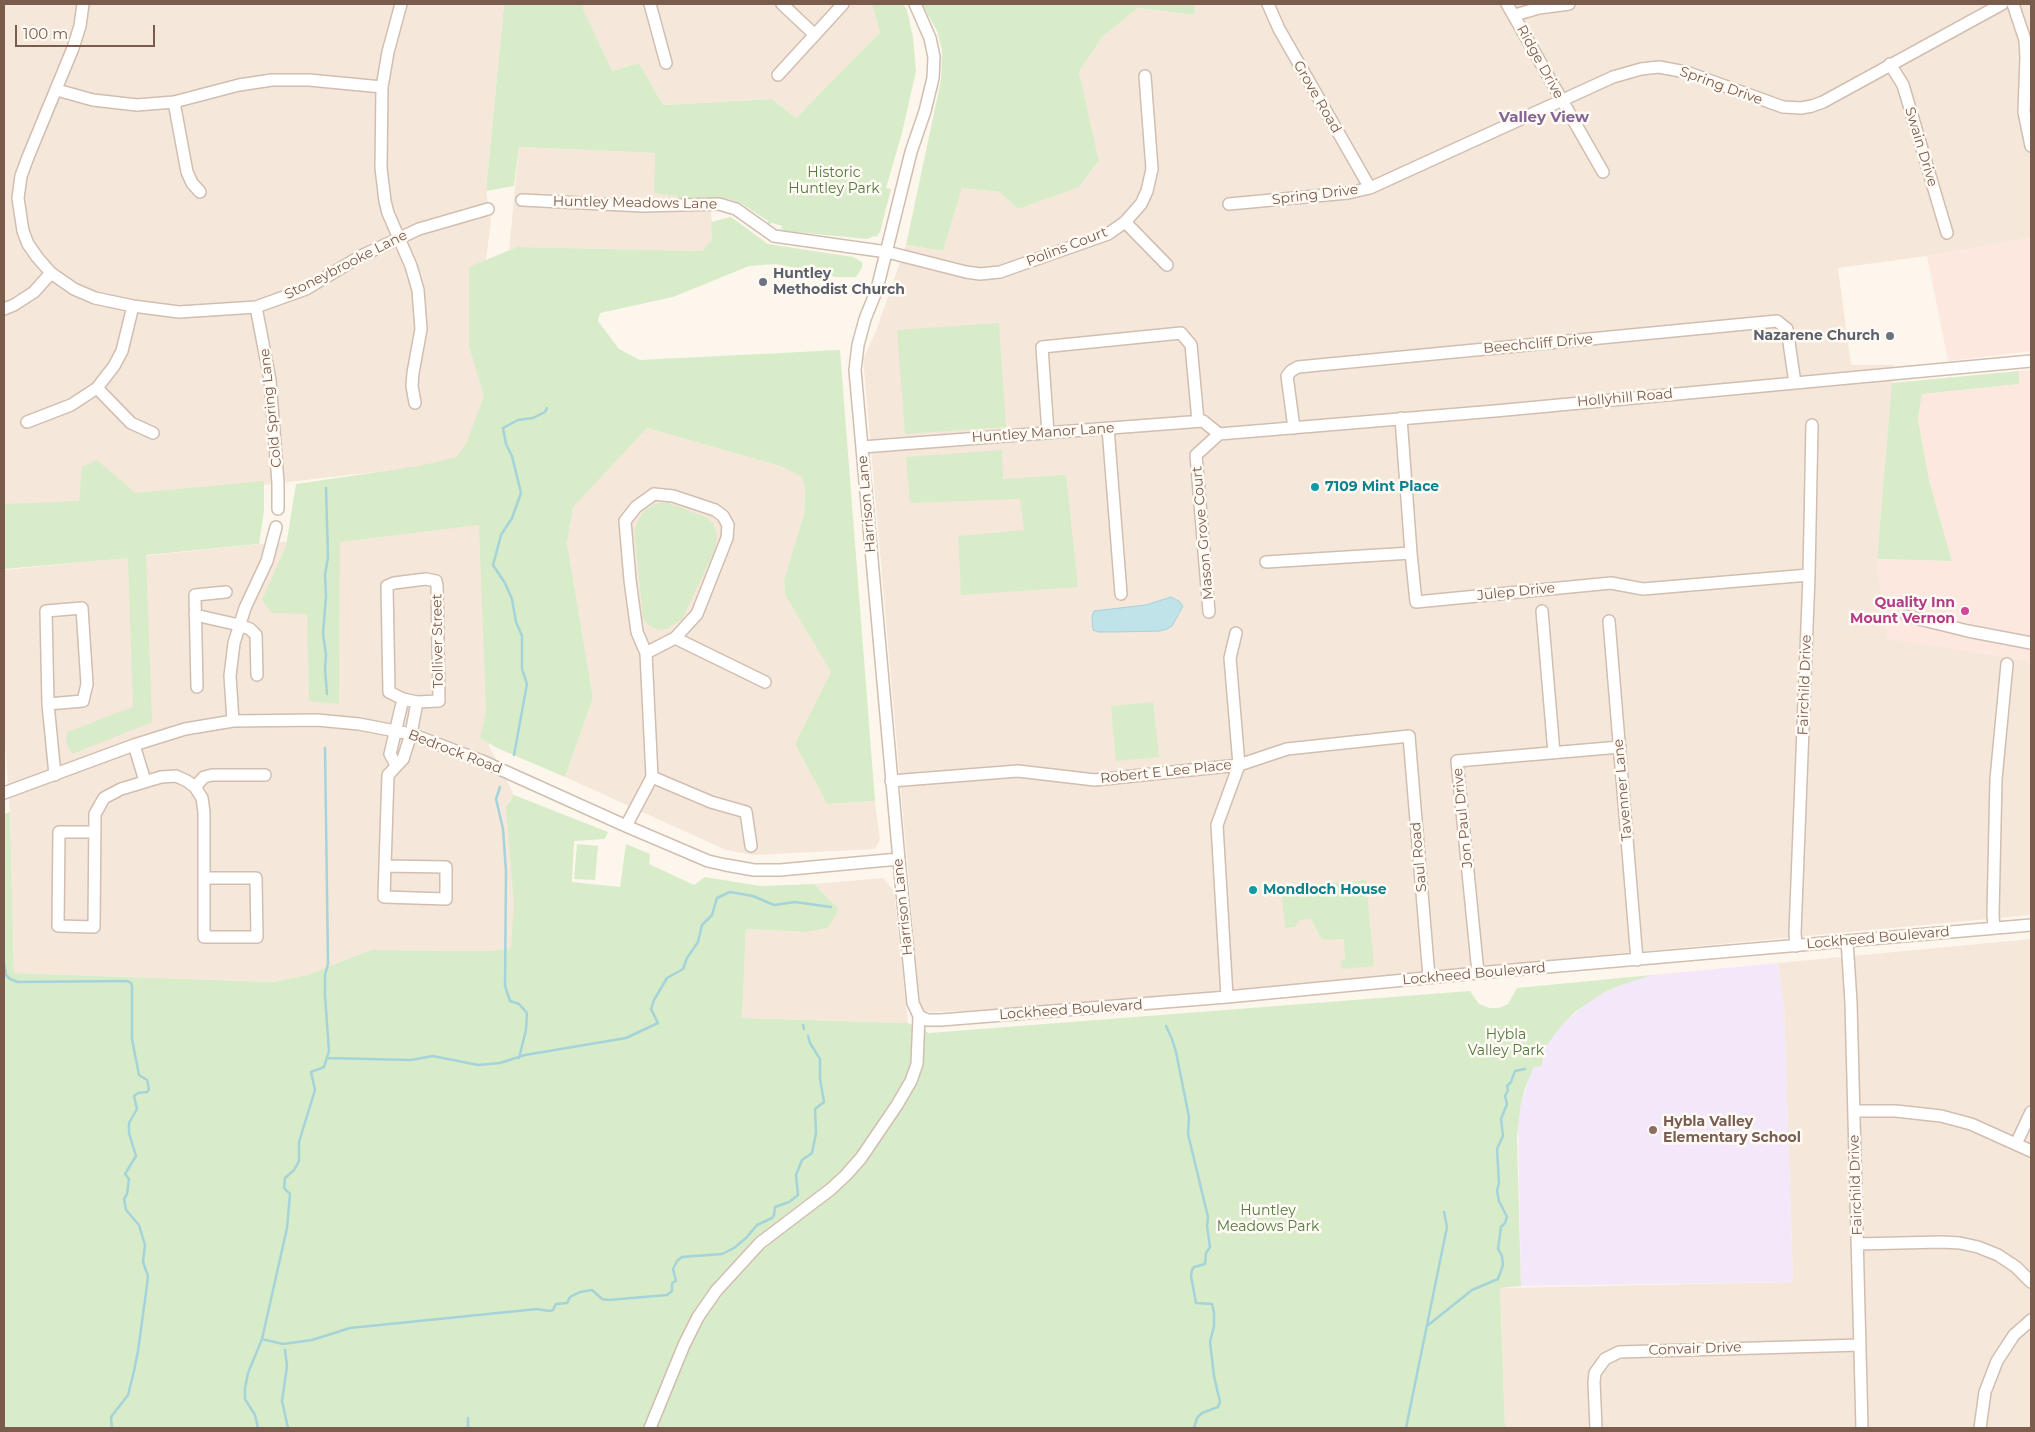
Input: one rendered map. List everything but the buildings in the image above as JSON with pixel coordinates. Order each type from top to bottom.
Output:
[{"type":"street","name":"Stoneybrooke Lane","points":[[83,4],[80,26],[73,48],[24,170],[18,198],[23,231],[36,257],[51,273],[88,295],[133,306],[194,312],[256,307],[306,288],[361,256],[399,238],[441,221],[488,209]]},
{"type":"street","points":[[401,4],[388,52],[382,87],[380,134],[382,183],[388,213],[415,278],[421,316],[420,342],[412,386],[415,403]]},
{"type":"street","points":[[650,4],[666,64]]},
{"type":"street","points":[[782,4],[814,34]]},
{"type":"street","points":[[778,75],[843,4]]},
{"type":"street","name":"Harrison Lane","points":[[650,1428],[684,1345],[698,1317],[716,1291],[760,1243],[846,1175],[861,1158],[897,1105],[911,1081],[917,1064],[919,1016],[913,1003],[891,780],[855,358],[865,318],[877,289],[911,152],[930,91],[934,57],[930,38],[915,4]]},
{"type":"street","name":"Grove Road","points":[[1268,4],[1279,30],[1370,188]]},
{"type":"street","name":"Ridge Drive","points":[[1507,4],[1603,172]]},
{"type":"street","points":[[1515,15],[1539,8],[1568,4]]},
{"type":"street","name":"Spring Drive","points":[[1229,204],[1348,193],[1370,188],[1622,74],[1641,69],[1659,67],[1686,72],[1775,105],[1801,108],[1823,102],[2002,4]]},
{"type":"street","points":[[2013,4],[2025,40],[2024,112],[2031,146]]},
{"type":"street","name":"Swain Drive","points":[[1890,64],[1903,85],[1947,233]]},
{"type":"street","name":"Polins Court","points":[[887,252],[966,272],[986,274],[1008,270],[1108,234],[1125,222],[1145,196],[1152,169],[1145,76]]},
{"type":"street","points":[[56,90],[111,103],[137,104],[174,102],[239,85],[272,80],[309,80],[382,87]]},
{"type":"street","points":[[174,102],[187,172],[192,183],[200,192]]},
{"type":"street","name":"Huntley Meadows Lane","points":[[522,200],[642,206],[719,204],[736,208],[774,236],[887,252]]},
{"type":"street","points":[[1125,222],[1167,266]]},
{"type":"street","points":[[4,309],[28,296],[51,273]]},
{"type":"street","points":[[27,422],[71,405],[97,388],[114,366],[122,351],[133,306]]},
{"type":"street","name":"Cold Spring Lane","points":[[256,307],[270,380],[278,483],[278,509]]},
{"type":"street","name":"Beechcliff Drive","points":[[1294,428],[1287,376],[1298,367],[1778,321],[1787,328],[1795,383]]},
{"type":"street","points":[[1048,432],[1042,346],[1181,333],[1191,345],[1198,421],[1203,420],[1219,434]]},
{"type":"street","name":"Hollyhill Road","points":[[1219,434],[2031,361]]},
{"type":"street","points":[[97,388],[131,423],[153,433]]},
{"type":"street","points":[[1266,562],[1411,553],[1401,418]]},
{"type":"street","name":"Huntley Manor Lane","points":[[862,447],[1198,421]]},
{"type":"street","name":"Fairchild Drive","points":[[1796,946],[1810,574],[1812,425]]},
{"type":"street","points":[[1108,428],[1121,594]]},
{"type":"street","name":"Mason Grove Court","points":[[1209,612],[1196,455],[1219,434]]},
{"type":"street","points":[[626,826],[652,776],[646,653],[637,632],[630,580],[626,521],[636,508],[654,494],[673,496],[715,510],[723,516],[728,526],[727,538],[697,614],[675,638],[646,653]]},
{"type":"street","points":[[233,721],[230,676],[232,651],[239,625],[267,561],[276,527]]},
{"type":"street","name":"Julep Drive","points":[[1411,553],[1416,602],[1611,583],[1643,589],[1810,574]]},
{"type":"street","name":"Tolliver Street","points":[[426,578],[436,581],[437,586],[439,701],[416,702],[403,699],[389,692],[386,586],[426,578]]},
{"type":"street","points":[[197,687],[195,595],[226,592]]},
{"type":"street","points":[[48,704],[83,701],[87,684],[82,608],[46,611],[48,704],[55,775]]},
{"type":"street","points":[[1542,611],[1554,753]]},
{"type":"street","points":[[195,615],[250,629],[256,635],[257,675]]},
{"type":"street","points":[[1908,616],[1968,631],[2031,643]]},
{"type":"street","name":"Tavenner Lane","points":[[1609,621],[1637,960]]},
{"type":"street","points":[[1227,997],[1217,825],[1239,765],[1230,658],[1236,633]]},
{"type":"street","points":[[675,638],[765,682]]},
{"type":"street","points":[[1994,928],[1996,779],[2007,664]]},
{"type":"street","points":[[396,765],[390,754],[403,699]]},
{"type":"street","name":"Tolliver Street","points":[[385,866],[446,867],[446,899],[384,897],[385,866],[388,775],[402,759],[411,734],[416,702]]},
{"type":"street","name":"Bedrock Road","points":[[4,793],[134,745],[185,730],[233,721],[317,720],[396,730],[411,734],[482,761],[708,861],[754,870],[780,870],[899,858]]},
{"type":"street","name":"Robert E Lee Place","points":[[891,780],[1018,771],[1095,780],[1239,765],[1287,749],[1409,736]]},
{"type":"street","name":"Saul Road","points":[[1409,736],[1430,977]]},
{"type":"street","points":[[134,745],[145,781]]},
{"type":"street","name":"Jon Paul Drive","points":[[1478,973],[1457,761],[1620,747]]},
{"type":"street","points":[[195,787],[204,777],[212,775],[265,775]]},
{"type":"street","points":[[94,832],[59,832],[58,926],[94,927],[94,832],[94,814],[104,798],[121,788],[161,777],[176,776],[188,781],[195,787],[202,798],[204,812],[204,878],[204,937],[257,938],[256,878],[204,878]]},
{"type":"street","points":[[652,776],[711,802],[746,812],[751,846]]},
{"type":"street","name":"Lockheed Boulevard","points":[[919,1016],[927,1020],[941,1020],[1227,997],[1430,977],[2031,924]]},
{"type":"street","name":"Fairchild Drive","points":[[1847,941],[1851,1002],[1862,1428]]},
{"type":"street","points":[[1854,1111],[1896,1110],[1940,1116],[1971,1124],[2031,1151]]},
{"type":"street","points":[[2016,1144],[2031,1112]]},
{"type":"street","points":[[1857,1244],[1960,1243],[1998,1255],[2016,1267],[2031,1282]]},
{"type":"street","points":[[1980,1428],[1985,1392],[1997,1361],[2014,1335],[2031,1320]]},
{"type":"street","name":"Convair Drive","points":[[1596,1428],[1595,1373],[1605,1359],[1619,1352],[1860,1345]]},
{"type":"shaded area","points":[[4,4],[504,4],[486,191],[491,221],[475,346],[490,400],[461,462],[4,515]]},
{"type":"shaded area","points":[[581,4],[872,4],[880,32],[796,118],[772,99],[663,105],[639,63],[612,71]]},
{"type":"shaded area","points":[[1194,4],[2031,4],[2031,238],[1927,256],[1838,268],[1851,365],[1894,365],[1877,559],[1888,638],[2031,661],[2031,915],[1016,1010],[922,1011],[919,997],[863,359],[876,331],[906,245],[943,251],[962,188],[1000,192],[1079,187],[1099,162],[1079,72],[1102,37],[1138,8],[1194,15]]},
{"type":"shaded area","points":[[519,147],[655,153],[710,195],[713,241],[702,251],[517,247],[509,250]]},
{"type":"shaded area","points":[[2031,238],[2031,351],[1948,361],[1927,256]]},
{"type":"shaded area","points":[[2031,370],[2031,661],[1888,639],[1877,559],[1952,561],[1929,480],[1918,419],[1922,394],[2018,384],[2019,371]]},
{"type":"shaded area","points":[[647,428],[780,466],[801,475],[805,487],[804,514],[784,580],[785,595],[831,672],[795,744],[827,804],[875,801],[880,840],[875,849],[754,855],[726,850],[565,777],[593,698],[567,543],[573,506]]},
{"type":"shaded area","points":[[480,522],[489,746],[514,795],[509,801],[514,905],[512,948],[491,951],[371,950],[307,975],[273,982],[14,973],[10,812],[4,731],[4,570]]},
{"type":"shaded area","points":[[883,878],[894,891],[908,1023],[742,1018],[746,929],[805,932],[838,908],[814,884]]},
{"type":"shaded area","points":[[2031,939],[2031,1428],[1505,1428],[1500,1288],[1793,1282],[1784,1007],[1778,963]]},
{"type":"shaded area","name":"Hybla Valley Elementary School","points":[[1778,963],[1784,1007],[1793,1282],[1521,1286],[1518,1124],[1521,1103],[1530,1075],[1551,1038],[1562,1025],[1587,1003],[1603,993],[1636,979],[1652,975]]},
{"type":"green space","name":"Historic Huntley Park","points":[[504,4],[581,4],[612,71],[639,63],[663,105],[772,99],[796,118],[880,32],[872,4],[903,4],[907,10],[913,37],[916,71],[902,133],[886,188],[891,189],[880,232],[876,237],[867,239],[785,231],[781,229],[782,226],[772,223],[767,225],[768,221],[742,204],[729,199],[677,199],[677,196],[654,193],[655,153],[519,147],[514,186],[486,191]]},
{"type":"green space","points":[[922,4],[1194,4],[1195,15],[1138,8],[1102,37],[1079,72],[1099,161],[1079,187],[1018,209],[1000,192],[962,188],[943,251],[906,245],[941,80],[942,50],[937,31]]},
{"type":"green space","points":[[731,217],[768,244],[853,257],[862,262],[862,268],[856,277],[836,277],[776,264],[749,266],[673,297],[600,313],[598,321],[619,349],[640,360],[840,350],[875,801],[827,804],[795,744],[831,672],[785,595],[784,580],[804,514],[805,487],[801,476],[780,466],[647,428],[573,507],[567,543],[593,698],[565,777],[497,748],[480,738],[486,712],[479,525],[340,542],[339,704],[309,701],[307,614],[272,613],[262,600],[286,546],[296,484],[419,466],[457,457],[466,444],[484,396],[469,346],[469,267],[517,247],[702,251],[712,240],[711,222]]},
{"type":"green space","points":[[999,323],[1006,427],[905,434],[897,330]]},
{"type":"green space","points":[[2019,371],[2019,384],[1922,394],[1918,419],[1929,480],[1952,561],[1877,559],[1892,383]]},
{"type":"green space","points":[[1002,450],[1003,479],[1066,475],[1078,587],[961,595],[958,536],[1024,530],[1020,499],[910,503],[906,457]]},
{"type":"green space","points":[[97,460],[135,493],[264,481],[264,511],[259,544],[146,555],[152,722],[72,754],[66,742],[67,732],[133,707],[128,558],[4,569],[4,504],[79,501],[82,467]]},
{"type":"green space","points":[[666,502],[706,517],[713,523],[717,535],[715,550],[682,619],[667,629],[659,630],[648,625],[643,618],[634,529],[643,512],[655,504]]},
{"type":"green space","points":[[1153,702],[1159,757],[1116,761],[1111,706]]},
{"type":"green space","name":"Huntley Meadows Park","points":[[514,795],[608,832],[605,839],[574,841],[572,882],[620,887],[626,844],[650,854],[649,864],[694,885],[705,877],[760,886],[814,884],[838,908],[836,915],[827,928],[805,932],[746,929],[742,1018],[908,1023],[929,1033],[1470,991],[1479,1004],[1490,1008],[1499,1008],[1508,1004],[1517,988],[1652,975],[1603,993],[1575,1012],[1562,1025],[1543,1050],[1542,1066],[1534,1067],[1525,1088],[1517,1136],[1521,1286],[1500,1288],[1505,1428],[4,1428],[4,814],[10,812],[14,973],[273,982],[307,975],[371,950],[491,951],[511,948],[514,905],[506,807]]},
{"type":"green space","points":[[577,844],[598,846],[595,880],[574,879]]},
{"type":"green space","points":[[1366,880],[1374,966],[1342,969],[1341,960],[1345,960],[1344,939],[1322,940],[1311,919],[1300,920],[1295,927],[1285,928],[1281,887]]},
{"type":"water","points":[[1171,597],[1179,601],[1183,606],[1172,626],[1167,629],[1160,631],[1114,632],[1098,632],[1093,630],[1092,616],[1094,611],[1146,605]]},
{"type":"waterway","points":[[514,755],[527,684],[522,669],[522,636],[516,622],[512,599],[505,583],[493,565],[501,535],[512,518],[521,493],[503,428],[518,420],[533,418],[545,412],[547,408]]},
{"type":"waterway","points":[[326,488],[328,557],[325,575],[326,596],[323,634],[326,655],[327,694]]},
{"type":"waterway","points":[[258,1428],[255,1415],[245,1399],[245,1388],[248,1373],[262,1339],[287,1228],[290,1194],[284,1188],[285,1178],[294,1170],[299,1161],[299,1142],[315,1090],[311,1072],[324,1067],[329,1051],[325,996],[325,975],[328,964],[325,748]]},
{"type":"waterway","points":[[500,787],[496,799],[503,829],[506,871],[505,986],[510,1001],[519,1004],[527,1013],[526,1030],[519,1058]]},
{"type":"waterway","points":[[327,1058],[411,1060],[433,1056],[478,1065],[500,1063],[525,1055],[626,1038],[658,1023],[651,1009],[654,1000],[667,978],[683,969],[687,958],[698,942],[702,925],[712,915],[717,898],[730,892],[753,896],[774,905],[795,902],[831,907]]},
{"type":"waterway","points":[[4,964],[6,975],[18,982],[127,981],[131,983],[132,987],[132,1039],[139,1075],[147,1080],[149,1089],[147,1092],[138,1093],[134,1096],[137,1109],[129,1123],[129,1133],[136,1156],[125,1174],[129,1179],[127,1194],[124,1199],[126,1210],[139,1225],[145,1245],[143,1262],[148,1276],[134,1371],[128,1395],[111,1417],[112,1428]]},
{"type":"waterway","points":[[803,1025],[804,1029]]},
{"type":"waterway","points":[[1166,1026],[1176,1052],[1189,1117],[1188,1134],[1208,1217],[1207,1226],[1210,1247],[1206,1253],[1205,1264],[1194,1267],[1191,1276],[1196,1303],[1212,1304],[1214,1312],[1214,1326],[1210,1342],[1214,1376],[1220,1402],[1218,1407],[1202,1413],[1197,1418],[1194,1428]]},
{"type":"waterway","points":[[262,1339],[283,1344],[312,1340],[350,1328],[537,1309],[549,1311],[553,1310],[556,1304],[567,1303],[570,1297],[580,1292],[592,1290],[602,1299],[608,1300],[667,1295],[672,1291],[672,1283],[676,1281],[673,1269],[677,1261],[682,1257],[722,1254],[734,1248],[757,1225],[772,1218],[775,1207],[789,1202],[798,1195],[796,1175],[802,1160],[812,1153],[816,1133],[815,1109],[824,1102],[820,1079],[820,1059],[808,1036]]},
{"type":"waterway","points":[[1427,1326],[1472,1290],[1498,1279],[1503,1265],[1502,1256],[1498,1249],[1501,1227],[1507,1217],[1499,1201],[1497,1191],[1499,1183],[1497,1149],[1503,1136],[1501,1119],[1507,1104],[1505,1096],[1508,1090],[1507,1086],[1511,1082],[1515,1071],[1525,1069]]},
{"type":"waterway","points":[[1406,1428],[1447,1227],[1444,1212]]},
{"type":"waterway","points":[[285,1350],[287,1366],[282,1401],[288,1428]]},
{"type":"waterway","points":[[468,1418],[468,1428]]},
{"type":"place","name":"Huntley Methodist Church","points":[[763,282]]},
{"type":"place","name":"Nazarene Church","points":[[1890,336]]},
{"type":"place","name":"7109 Mint Place","points":[[1315,487]]},
{"type":"place","name":"Quality Inn Mount Vernon","points":[[1965,611]]},
{"type":"place","name":"Mondloch House","points":[[1253,890]]},
{"type":"place","name":"Hybla Valley Elementary School","points":[[1653,1130]]},
{"type":"district","name":"Valley View","points":[[1544,118]]},
{"type":"park label","name":"Hybla Valley Park","points":[[1506,1044]]}]
